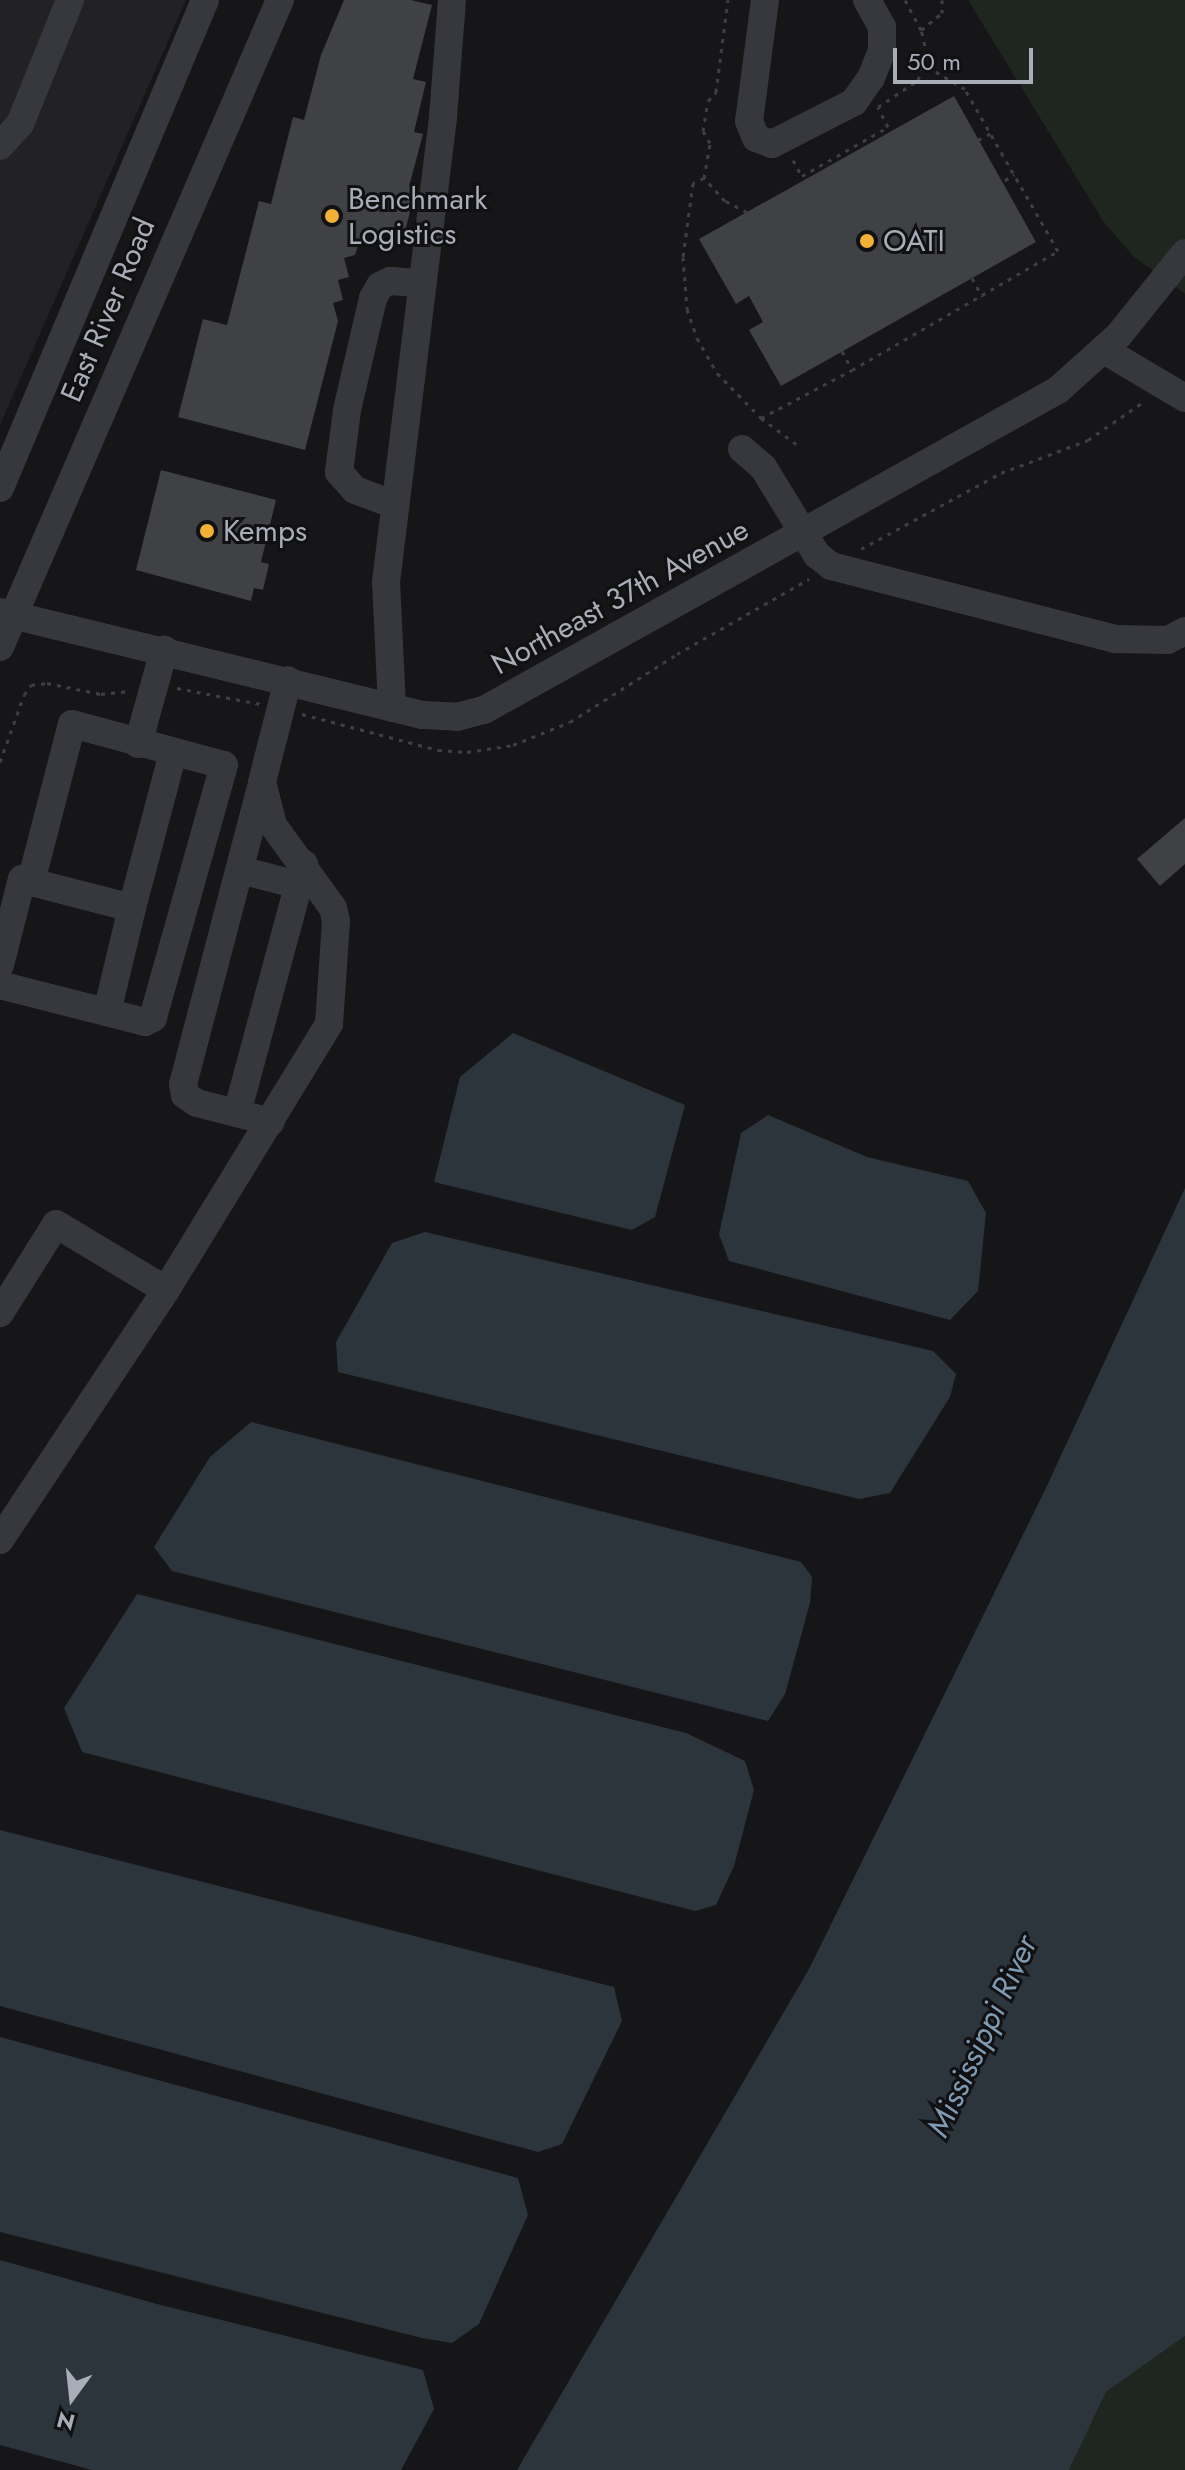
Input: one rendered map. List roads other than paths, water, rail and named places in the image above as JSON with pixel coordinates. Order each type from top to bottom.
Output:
[{"type":"street","points":[[0,146],[20,124],[70,0]]},
{"type":"street","name":"East River Road","points":[[0,488],[205,0]]},
{"type":"street","name":"East River Road","points":[[0,647],[7,613],[280,0]]},
{"type":"street","points":[[392,708],[386,582],[452,0]]},
{"type":"street","points":[[765,0],[749,121],[756,138],[772,144],[854,102],[871,78],[882,51],[882,27],[867,0]]},
{"type":"street","name":"Northeast 37th Avenue","points":[[7,613],[392,708],[457,717],[484,710],[1058,390],[1104,350],[1185,253]]},
{"type":"street","points":[[395,505],[355,490],[339,472],[347,410],[373,298],[380,286],[390,281],[422,283]]},
{"type":"street","points":[[1104,350],[1185,398]]},
{"type":"street","points":[[742,449],[763,467],[817,555],[831,566],[1116,639],[1168,640],[1185,631]]},
{"type":"street","points":[[138,744],[164,650]]},
{"type":"street","points":[[271,1122],[197,1103],[185,1095],[183,1084],[288,680]]},
{"type":"street","points":[[0,985],[145,1022],[153,1018],[224,765],[72,724],[31,882]]},
{"type":"street","points":[[107,1012],[173,753]]},
{"type":"street","points":[[0,1540],[166,1290],[323,1038],[332,1008],[336,921],[328,896],[301,875],[273,825],[262,782]]},
{"type":"street","points":[[240,870],[301,875]]},
{"type":"street","points":[[237,1113],[301,875]]},
{"type":"street","points":[[0,965],[22,879],[132,908]]},
{"type":"street","points":[[0,1313],[56,1224],[166,1290]]},
{"type":"water","points":[[513,1033],[685,1105],[655,1217],[632,1230],[434,1182],[460,1077]]},
{"type":"water","points":[[768,1115],[867,1157],[968,1181],[986,1213],[978,1291],[950,1320],[729,1261],[719,1234],[741,1133]]},
{"type":"water","name":"Mississippi River","points":[[1185,1188],[1185,2336],[1106,2392],[1069,2470],[517,2470],[809,1969],[1045,1490]]},
{"type":"water","points":[[425,1232],[933,1351],[956,1374],[950,1397],[890,1493],[859,1499],[338,1372],[336,1342],[392,1243]]},
{"type":"water","points":[[251,1422],[801,1562],[812,1577],[810,1603],[785,1694],[768,1721],[172,1571],[154,1547],[210,1457]]},
{"type":"water","points":[[137,1594],[686,1733],[745,1761],[754,1790],[734,1866],[716,1905],[695,1911],[82,1752],[64,1708]]},
{"type":"water","points":[[0,1830],[614,1987],[622,2021],[562,2144],[538,2152],[0,2006]]},
{"type":"water","points":[[0,2037],[518,2178],[528,2215],[479,2324],[452,2343],[422,2338],[0,2232]]},
{"type":"water","points":[[0,2260],[157,2304],[423,2370],[434,2409],[401,2470],[92,2470],[0,2445]]},
{"type":"place","name":"Benchmark Logistics","points":[[332,216]]},
{"type":"place","name":"OATI","points":[[867,241]]},
{"type":"place","name":"Kemps","points":[[207,531]]}]
